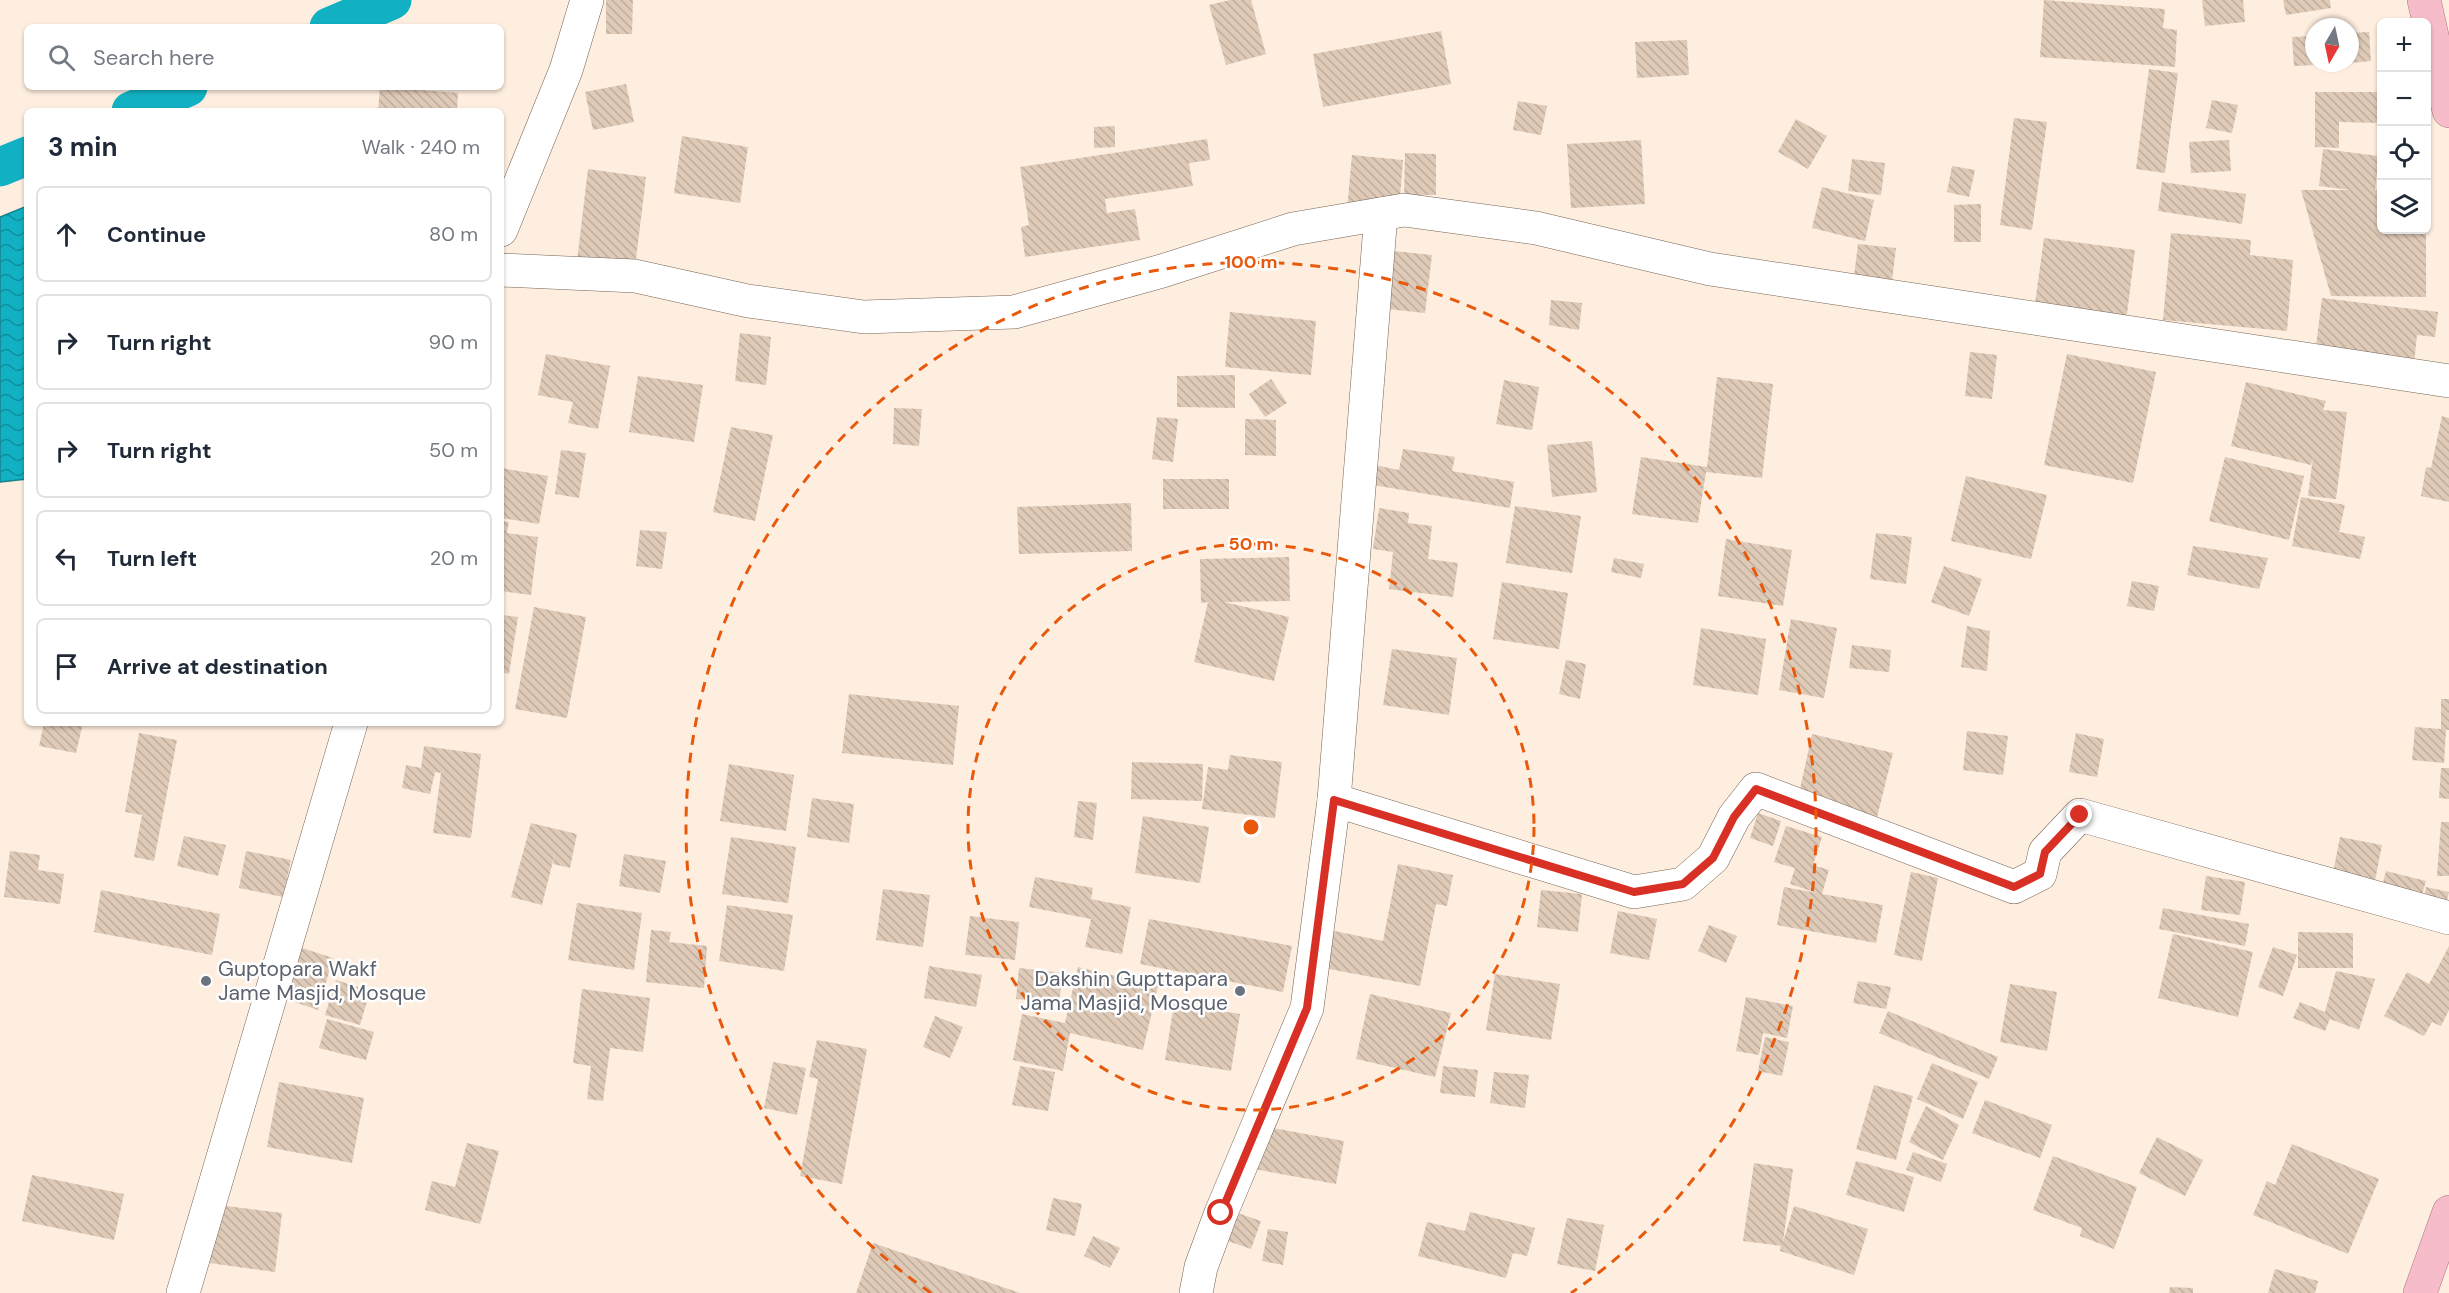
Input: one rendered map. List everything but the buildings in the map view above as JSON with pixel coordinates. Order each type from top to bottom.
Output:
[{"type":"highway","points":[[2424,0],[2449,111]]},
{"type":"highway","points":[[2420,1293],[2449,1212]]},
{"type":"street","points":[[504,223],[566,70],[587,0]]},
{"type":"street","points":[[504,270],[635,276],[748,301],[864,317],[1014,312],[1162,271],[1293,229],[1404,210],[1536,228],[1710,269],[2449,381]]},
{"type":"street","points":[[1196,1293],[1201,1267],[1221,1213],[1307,1008],[1334,800],[1381,214]]},
{"type":"street","points":[[183,1293],[350,726]]},
{"type":"street","points":[[1334,800],[1634,892],[1683,884],[1713,858],[1734,817],[1756,789],[2014,887],[2040,874],[2045,852],[2080,815],[2449,918]]},
{"type":"water","points":[[24,207],[24,479],[0,482],[0,217]]},
{"type":"waterway","points":[[336,24],[392,0]]},
{"type":"waterway","points":[[138,108],[181,90]]},
{"type":"waterway","points":[[0,167],[24,157]]},
{"type":"place","name":"Guptopara Wakf Jame Masjid, Mosque","points":[[206,981]]},
{"type":"place","name":"Dakshin Gupttapara Jama Masjid, Mosque","points":[[1240,991]]},
{"type":"route","points":[[1221,1213],[1307,1008],[1334,800],[1634,892],[1683,884],[1713,858],[1734,817],[1756,789],[2014,887],[2040,874],[2045,852],[2080,815]]}]
